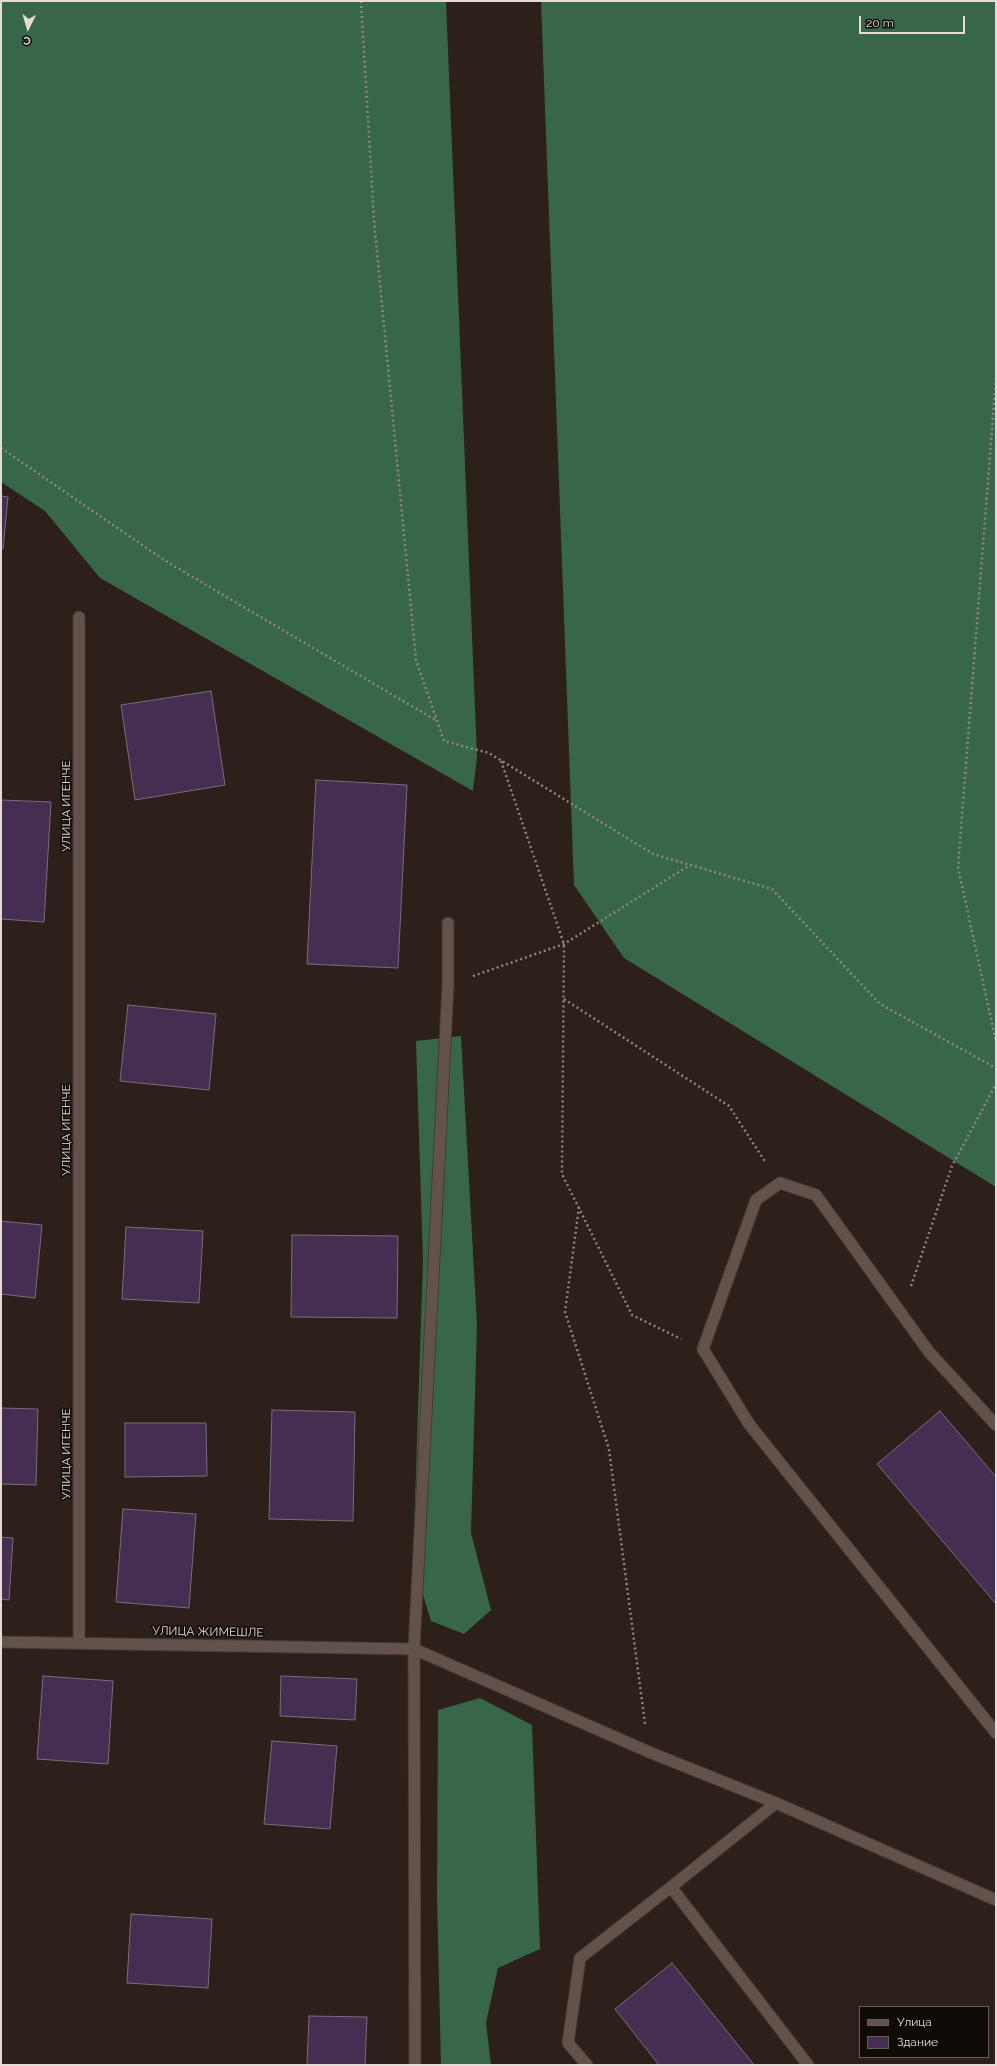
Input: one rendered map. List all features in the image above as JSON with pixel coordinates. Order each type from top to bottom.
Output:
[{"type":"street","name":"УЛИЦА ИГЕНЧЕ","points":[[79,617],[79,1643]]},
{"type":"street","points":[[416,2065],[414,1649],[448,985],[448,923]]},
{"type":"street","points":[[996,1425],[929,1352],[816,1195],[780,1184],[756,1200],[703,1350],[749,1424],[996,1733]]},
{"type":"street","name":"УЛИЦА ЖИМЕШЛЕ","points":[[1,1642],[414,1649]]},
{"type":"street","points":[[414,1649],[649,1752],[776,1803],[996,1900]]},
{"type":"street","points":[[587,2065],[568,2043],[580,1958],[776,1803]]},
{"type":"street","points":[[671,1887],[808,2065]]},
{"type":"path","points":[[361,1],[374,220],[416,660],[444,740],[489,753],[653,854],[772,889],[880,1004],[996,1068]]},
{"type":"path","points":[[996,378],[958,867],[996,1042]]},
{"type":"path","points":[[1,448],[164,560],[437,721]]},
{"type":"path","points":[[501,760],[564,944],[562,1174],[632,1315],[703,1350]]},
{"type":"path","points":[[448,985],[564,944],[690,865]]},
{"type":"path","points":[[564,999],[729,1106],[780,1184]]},
{"type":"path","points":[[901,1313],[952,1166],[996,1084]]},
{"type":"path","points":[[578,1207],[565,1312],[609,1449],[649,1752]]},
{"type":"green space","points":[[1,1],[446,1],[477,757],[473,791],[100,578],[45,511],[1,482]]},
{"type":"green space","points":[[541,1],[996,1],[996,1187],[624,958],[574,885]]},
{"type":"green space","points":[[461,1036],[477,1325],[471,1533],[491,1610],[464,1634],[431,1621],[413,1562],[423,1261],[416,1041]]},
{"type":"green space","points":[[480,1698],[532,1725],[540,1949],[498,1968],[486,2023],[491,2065],[441,2065],[437,1897],[438,1710]]},
{"type":"building","points":[[1,496],[8,497],[3,549],[1,549]]},
{"type":"building","points":[[211,691],[225,785],[135,800],[121,705]]},
{"type":"building","points":[[316,780],[407,785],[398,968],[307,964]]},
{"type":"building","points":[[1,800],[51,802],[44,922],[1,919]]},
{"type":"building","points":[[128,1005],[216,1014],[209,1090],[120,1081]]},
{"type":"building","points":[[1,1221],[42,1225],[35,1298],[1,1294]]},
{"type":"building","points":[[126,1227],[203,1231],[199,1303],[122,1299]]},
{"type":"building","points":[[292,1235],[398,1236],[397,1318],[291,1317]]},
{"type":"building","points":[[1,1408],[38,1409],[36,1485],[1,1484]]},
{"type":"building","points":[[272,1410],[355,1412],[353,1521],[269,1519]]},
{"type":"building","points":[[940,1411],[996,1477],[996,1604],[877,1464]]},
{"type":"building","points":[[125,1423],[206,1423],[207,1476],[125,1477]]},
{"type":"building","points":[[123,1509],[196,1514],[189,1608],[116,1602]]},
{"type":"building","points":[[1,1537],[13,1538],[9,1600],[1,1599]]},
{"type":"building","points":[[43,1676],[113,1681],[108,1764],[37,1759]]},
{"type":"building","points":[[281,1676],[357,1679],[355,1720],[280,1716]]},
{"type":"building","points":[[272,1741],[337,1746],[330,1829],[264,1824]]},
{"type":"building","points":[[131,1914],[212,1919],[208,1988],[127,1983]]},
{"type":"building","points":[[672,1963],[754,2065],[659,2065],[615,2009]]},
{"type":"building","points":[[309,2016],[367,2017],[365,2065],[307,2065]]}]
